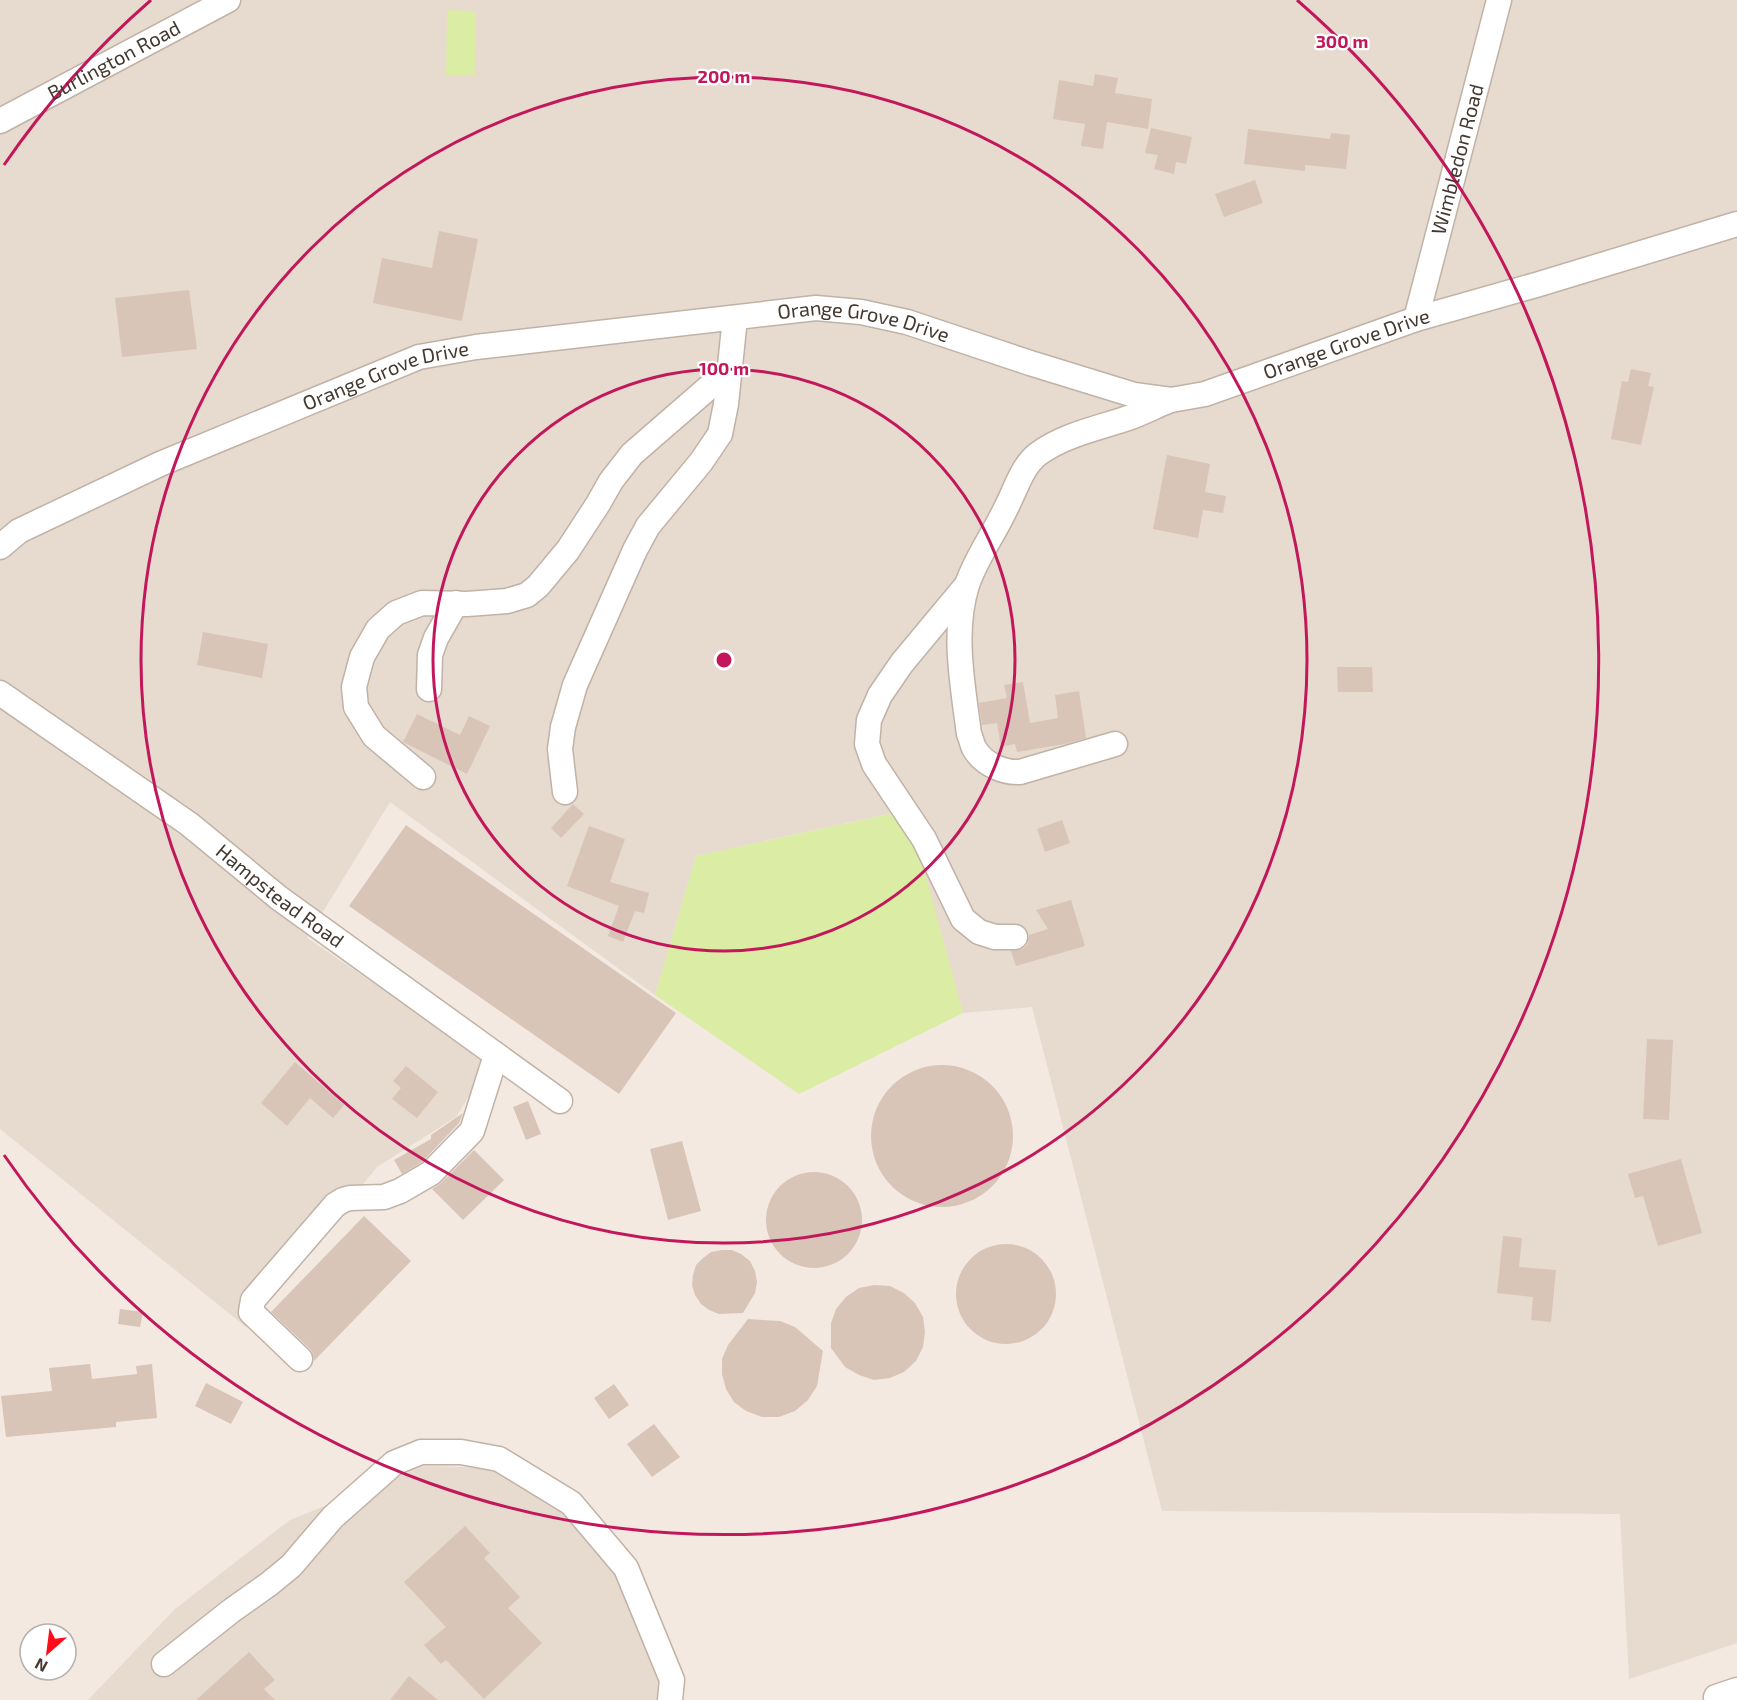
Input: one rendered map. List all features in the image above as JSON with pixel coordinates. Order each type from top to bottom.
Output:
[{"type":"street","name":"Burlington Road","points":[[0,121],[228,0]]},
{"type":"street","name":"Wimbledon Road","points":[[1416,319],[1499,0]]},
{"type":"street","name":"Orange Grove Drive","points":[[0,547],[19,531],[159,464],[419,357],[476,347],[816,308],[861,312],[907,322],[1134,395],[1171,400],[1205,394],[1416,319],[1737,224]]},
{"type":"street","points":[[565,792],[560,749],[562,727],[575,685],[635,550],[648,526],[701,462],[720,434],[726,404],[735,318]]},
{"type":"street","points":[[423,777],[374,736],[356,707],[354,687],[362,657],[378,629],[396,613],[422,603],[507,601],[527,595],[538,586],[568,550],[611,481],[632,454],[730,369]]},
{"type":"street","points":[[1015,937],[995,937],[979,932],[963,919],[924,839],[874,764],[867,744],[869,720],[880,695],[902,663],[967,584],[1020,477],[1036,455],[1090,429],[1131,417],[1171,400]]},
{"type":"street","points":[[967,584],[959,639],[961,667],[969,734],[974,749],[984,760],[1008,773],[1020,772],[1114,744]]},
{"type":"street","points":[[429,689],[430,655],[436,638],[456,603]]},
{"type":"street","name":"Hampstead Road","points":[[0,693],[189,824],[279,898],[560,1101]]},
{"type":"street","points":[[300,1359],[251,1312],[253,1300],[335,1205],[350,1198],[384,1197],[400,1191],[431,1173],[472,1131],[496,1055]]},
{"type":"street","points":[[164,1664],[291,1566],[333,1517],[394,1463],[421,1452],[462,1452],[499,1459],[571,1503],[626,1568],[672,1680],[670,1700]]},
{"type":"shaded area","points":[[0,0],[1737,0],[1737,1643],[1629,1679],[1620,1514],[1162,1511],[1032,1007],[963,1013],[907,810],[696,856],[655,995],[390,802],[307,938],[490,1062],[456,1117],[377,1167],[246,1327],[0,1129]]},
{"type":"shaded area","points":[[424,1466],[496,1468],[572,1492],[636,1568],[666,1700],[88,1700],[175,1609],[290,1520]]},
{"type":"green space","points":[[447,10],[476,11],[475,76],[446,75]]},
{"type":"green space","points":[[908,810],[963,1013],[799,1094],[655,995],[696,856]]},
{"type":"building","points":[[1095,74],[1118,78],[1115,93],[1152,99],[1148,129],[1107,122],[1103,149],[1081,146],[1085,124],[1053,119],[1059,80],[1093,86]]},
{"type":"building","points":[[1151,128],[1192,137],[1186,164],[1176,162],[1174,174],[1154,169],[1158,155],[1145,153]]},
{"type":"building","points":[[1248,129],[1330,139],[1331,133],[1350,135],[1346,169],[1305,165],[1305,171],[1244,164]]},
{"type":"building","points":[[1255,180],[1263,203],[1224,217],[1215,194]]},
{"type":"building","points":[[439,231],[478,239],[462,321],[373,303],[382,258],[432,268]]},
{"type":"building","points":[[189,290],[197,349],[122,357],[115,298]]},
{"type":"building","points":[[1631,369],[1651,373],[1648,386],[1654,387],[1641,445],[1611,439],[1622,381],[1628,382]]},
{"type":"building","points":[[1167,455],[1210,464],[1205,492],[1226,496],[1223,513],[1203,510],[1198,538],[1153,529]]},
{"type":"building","points":[[203,632],[268,644],[262,678],[197,665]]},
{"type":"building","points":[[1337,667],[1372,667],[1373,692],[1338,692]]},
{"type":"building","points":[[1023,682],[1030,723],[1058,718],[1055,695],[1079,691],[1086,738],[1017,752],[1015,744],[1001,747],[997,723],[982,725],[979,703],[1007,698],[1004,685]]},
{"type":"building","points":[[417,714],[460,735],[469,716],[490,726],[467,774],[403,742]]},
{"type":"building","points":[[573,804],[584,814],[561,838],[551,828]]},
{"type":"building","points":[[1062,820],[1070,843],[1045,852],[1037,829]]},
{"type":"building","points":[[406,825],[676,1013],[619,1094],[349,906]]},
{"type":"building","points":[[589,826],[625,839],[610,882],[649,893],[644,913],[635,911],[623,942],[608,936],[619,906],[567,886]]},
{"type":"building","points":[[1071,900],[1085,946],[1016,966],[1011,951],[1023,949],[1028,944],[1029,935],[1048,929],[1036,910]]},
{"type":"building","points":[[1647,1039],[1673,1040],[1669,1120],[1643,1119]]},
{"type":"building","points":[[295,1062],[344,1105],[333,1118],[310,1098],[287,1126],[261,1103]]},
{"type":"building","points":[[942,1065],[969,1070],[992,1086],[1008,1109],[1013,1136],[1008,1163],[992,1186],[969,1202],[942,1207],[915,1202],[892,1186],[876,1163],[871,1136],[876,1109],[892,1086],[915,1070]]},
{"type":"building","points":[[406,1066],[438,1092],[417,1118],[392,1099],[401,1088],[393,1081]]},
{"type":"building","points":[[528,1101],[541,1134],[526,1140],[513,1107]]},
{"type":"building","points":[[463,1113],[459,1123],[422,1162],[402,1174],[394,1160],[431,1139],[431,1135]]},
{"type":"building","points":[[682,1141],[701,1211],[668,1220],[650,1149]]},
{"type":"building","points":[[474,1150],[504,1180],[463,1220],[432,1189]]},
{"type":"building","points":[[1681,1159],[1702,1233],[1658,1246],[1643,1196],[1635,1198],[1628,1174]]},
{"type":"building","points":[[814,1172],[832,1175],[848,1186],[859,1202],[862,1220],[859,1238],[848,1254],[832,1265],[814,1268],[796,1265],[780,1254],[769,1238],[766,1220],[769,1202],[780,1186],[796,1175]]},
{"type":"building","points":[[364,1216],[411,1261],[314,1361],[310,1349],[271,1312]]},
{"type":"building","points":[[1503,1236],[1522,1238],[1519,1267],[1556,1270],[1551,1322],[1531,1320],[1533,1297],[1497,1293]]},
{"type":"building","points":[[1006,1244],[1025,1248],[1041,1259],[1052,1275],[1056,1294],[1052,1313],[1041,1329],[1025,1340],[1006,1344],[987,1340],[971,1329],[960,1313],[956,1294],[960,1275],[971,1259],[987,1248]]},
{"type":"building","points":[[732,1250],[741,1254],[750,1261],[755,1271],[757,1282],[755,1293],[743,1313],[719,1314],[701,1304],[695,1295],[692,1285],[696,1265],[711,1252]]},
{"type":"building","points":[[874,1285],[890,1286],[904,1293],[915,1303],[923,1317],[925,1332],[923,1347],[916,1361],[904,1372],[890,1378],[874,1380],[845,1367],[831,1348],[831,1323],[836,1309],[846,1297],[859,1288]]},
{"type":"building","points":[[120,1309],[143,1312],[140,1327],[118,1324]]},
{"type":"building","points":[[748,1319],[780,1321],[795,1327],[823,1351],[817,1386],[808,1400],[795,1411],[779,1417],[762,1417],[746,1411],[734,1402],[726,1389],[722,1374],[722,1359],[728,1345]]},
{"type":"building","points":[[90,1364],[92,1379],[137,1374],[136,1366],[152,1364],[157,1418],[116,1422],[116,1427],[6,1437],[1,1396],[52,1391],[49,1368]]},
{"type":"building","points":[[206,1383],[243,1402],[231,1424],[195,1406]]},
{"type":"building","points":[[614,1384],[629,1405],[609,1419],[594,1398]]},
{"type":"building","points":[[654,1424],[680,1457],[652,1477],[627,1444]]},
{"type":"building","points":[[465,1526],[490,1553],[484,1558],[520,1597],[508,1608],[542,1643],[484,1699],[446,1660],[441,1664],[424,1645],[446,1627],[404,1582]]},
{"type":"building","points":[[249,1652],[275,1680],[264,1689],[275,1700],[196,1700]]},
{"type":"building","points":[[409,1676],[438,1700],[390,1700]]}]
